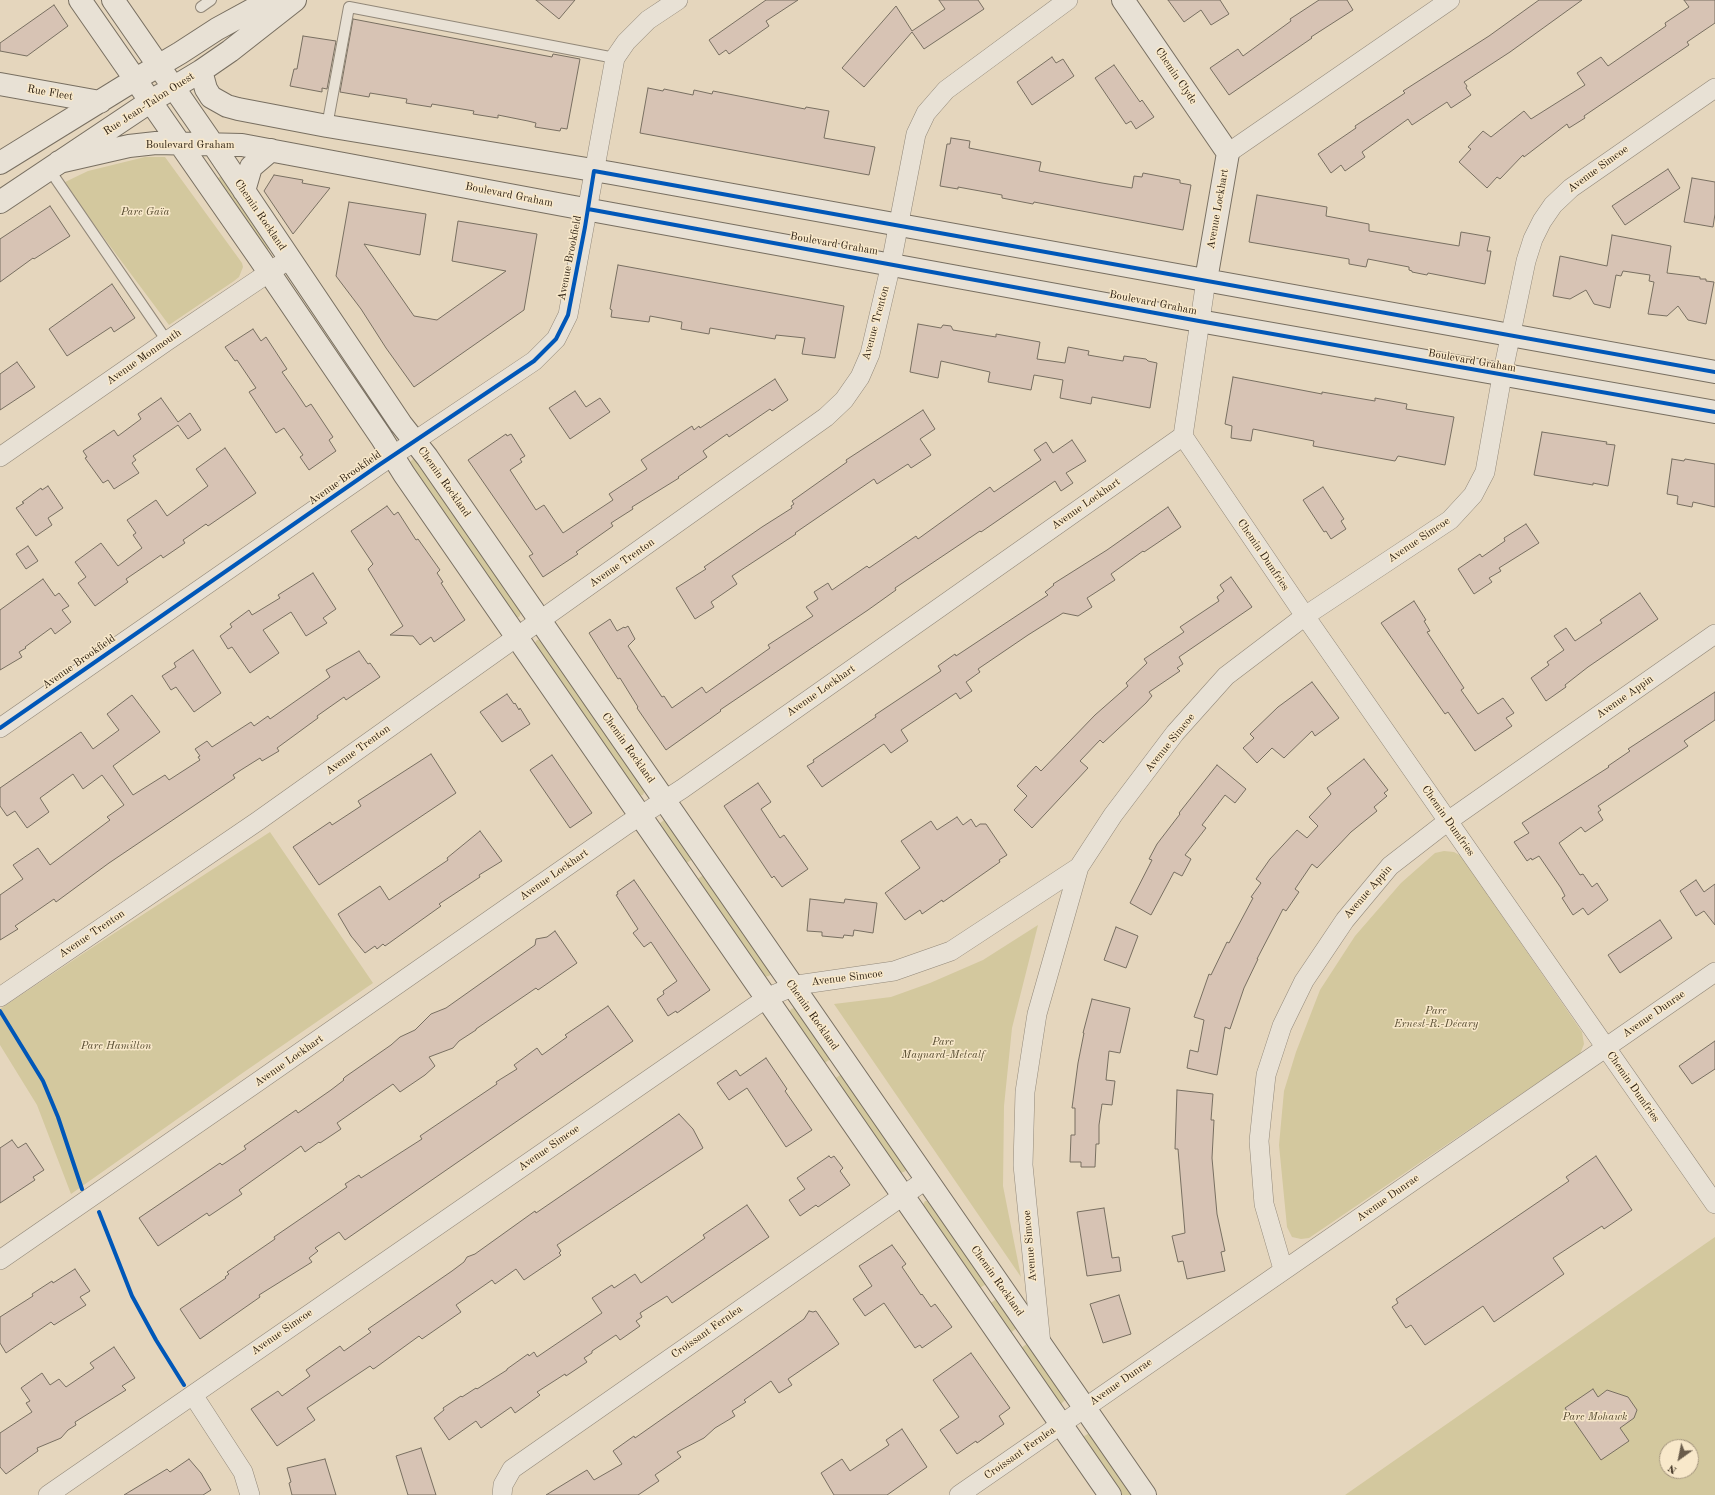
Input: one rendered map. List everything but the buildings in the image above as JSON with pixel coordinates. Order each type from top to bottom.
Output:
[{"type":"street","points":[[80,0],[180,143],[516,637],[1110,1495]]},
{"type":"street","name":"Chemin Rockland","points":[[113,0],[212,143],[401,424],[415,441],[1145,1495]]},
{"type":"street","points":[[0,163],[217,29],[270,0]]},
{"type":"street","name":"Rue Jean-Talon Ouest","points":[[0,202],[151,101],[201,71],[230,51],[295,0]]},
{"type":"street","name":"Avenue Brookfield","points":[[0,728],[392,456],[534,361],[556,339],[568,315],[615,58],[626,42],[648,20],[678,0]]},
{"type":"street","name":"Avenue Trenton","points":[[0,996],[245,830],[826,417],[844,400],[860,377],[870,354],[891,264],[916,134],[926,113],[946,90],[1068,0]]},
{"type":"street","name":"Chemin Clyde","points":[[1123,0],[1228,153]]},
{"type":"street","name":"Avenue Lockhart","points":[[0,1260],[664,800],[1183,436],[1199,321],[1228,153],[1450,0]]},
{"type":"street","points":[[201,71],[206,89],[211,97],[227,106],[248,112],[594,171],[1715,372]]},
{"type":"street","name":"Rue Fleet","points":[[0,84],[100,102]]},
{"type":"street","name":"Avenue Simcoe","points":[[1040,1344],[1023,1166],[1026,1092],[1037,1014],[1079,867],[1113,815],[1175,733],[1226,676],[1305,616],[1450,520],[1473,495],[1485,472],[1502,376],[1526,261],[1533,239],[1542,221],[1553,205],[1571,188],[1715,88]]},
{"type":"street","points":[[242,144],[248,112]]},
{"type":"street","name":"Boulevard Graham","points":[[54,166],[129,146],[163,142],[242,144],[1199,321],[1502,376],[1715,412]]},
{"type":"street","points":[[244,191],[246,178],[251,167],[271,150]]},
{"type":"street","name":"Avenue Monmouth","points":[[0,457],[167,341],[289,259]]},
{"type":"street","name":"Chemin Dumfries","points":[[1183,436],[1305,616],[1715,1204]]},
{"type":"street","name":"Avenue Appin","points":[[1283,1270],[1264,1204],[1259,1141],[1266,1075],[1282,1026],[1304,981],[1345,920],[1390,866],[1448,821],[1715,634]]},
{"type":"street","name":"Avenue Simcoe","points":[[48,1495],[767,999],[792,986],[810,982],[894,971],[950,951],[1079,867]]},
{"type":"street","name":"Avenue Dunrae","points":[[1061,1424],[1715,972]]},
{"type":"street","name":"Croissant Fernlea","points":[[502,1495],[503,1485],[512,1468],[927,1180]]},
{"type":"street","points":[[193,1395],[243,1472],[250,1495]]},
{"type":"street","name":"Croissant Fernlea","points":[[959,1495],[1061,1424]]},
{"type":"lane","points":[[201,7],[211,0]]},
{"type":"lane","points":[[327,126],[349,7],[615,58]]},
{"type":"lane","points":[[54,166],[167,341]]},
{"type":"green space","name":"Parc Gaïa","points":[[145,157],[165,157],[242,263],[243,267],[239,277],[234,281],[169,325],[63,183],[88,171]]},
{"type":"green space","points":[[222,175],[269,249],[266,251],[217,179]]},
{"type":"green space","points":[[413,459],[416,459],[522,611],[519,617],[514,617],[409,463]]},
{"type":"green space","points":[[537,640],[541,640],[645,790],[643,795],[638,796],[534,644]]},
{"type":"green space","points":[[664,820],[667,820],[694,858],[685,864],[659,824]]},
{"type":"green space","name":"Parc Hamilton","points":[[270,832],[373,983],[71,1194],[37,1105],[0,1045],[0,1009]]},
{"type":"green space","name":"Parc Ernest-R.-Décary","points":[[1444,851],[1454,852],[1461,856],[1582,1032],[1584,1044],[1580,1054],[1309,1238],[1301,1239],[1292,1237],[1287,1227],[1279,1145],[1284,1091],[1296,1052],[1320,990],[1355,936],[1401,883],[1435,853]]},
{"type":"green space","points":[[705,874],[771,974],[769,976],[764,977],[696,880]]},
{"type":"green space","name":"Parc Maynard-Metcalf","points":[[1038,925],[1012,1028],[1004,1106],[1003,1186],[1021,1277],[834,1004],[891,997],[930,983],[983,960]]},
{"type":"green space","points":[[797,1008],[832,1058],[823,1064],[789,1013],[791,1009]]},
{"type":"green space","points":[[843,1073],[907,1169],[904,1172],[899,1173],[833,1080]]},
{"type":"green space","points":[[925,1201],[929,1201],[988,1283],[978,1289],[922,1206]]},
{"type":"green space","name":"Parc Mohawk","points":[[1715,1237],[1715,1495],[1345,1495]]},
{"type":"green space","points":[[998,1298],[1018,1327],[1009,1334],[989,1304]]},
{"type":"green space","points":[[1029,1342],[1066,1399],[1061,1404],[1020,1349]]},
{"type":"green space","points":[[1091,1432],[1135,1495],[1120,1495],[1081,1438]]},
{"type":"cycle path","points":[[0,728],[379,465],[534,361],[556,339],[568,315],[594,171],[1715,372]]},
{"type":"cycle path","points":[[588,209],[1199,321],[1715,412]]},
{"type":"cycle path","points":[[0,1011],[43,1081],[58,1117],[82,1189]]},
{"type":"cycle path","points":[[99,1212],[132,1296],[156,1340],[184,1385]]}]
